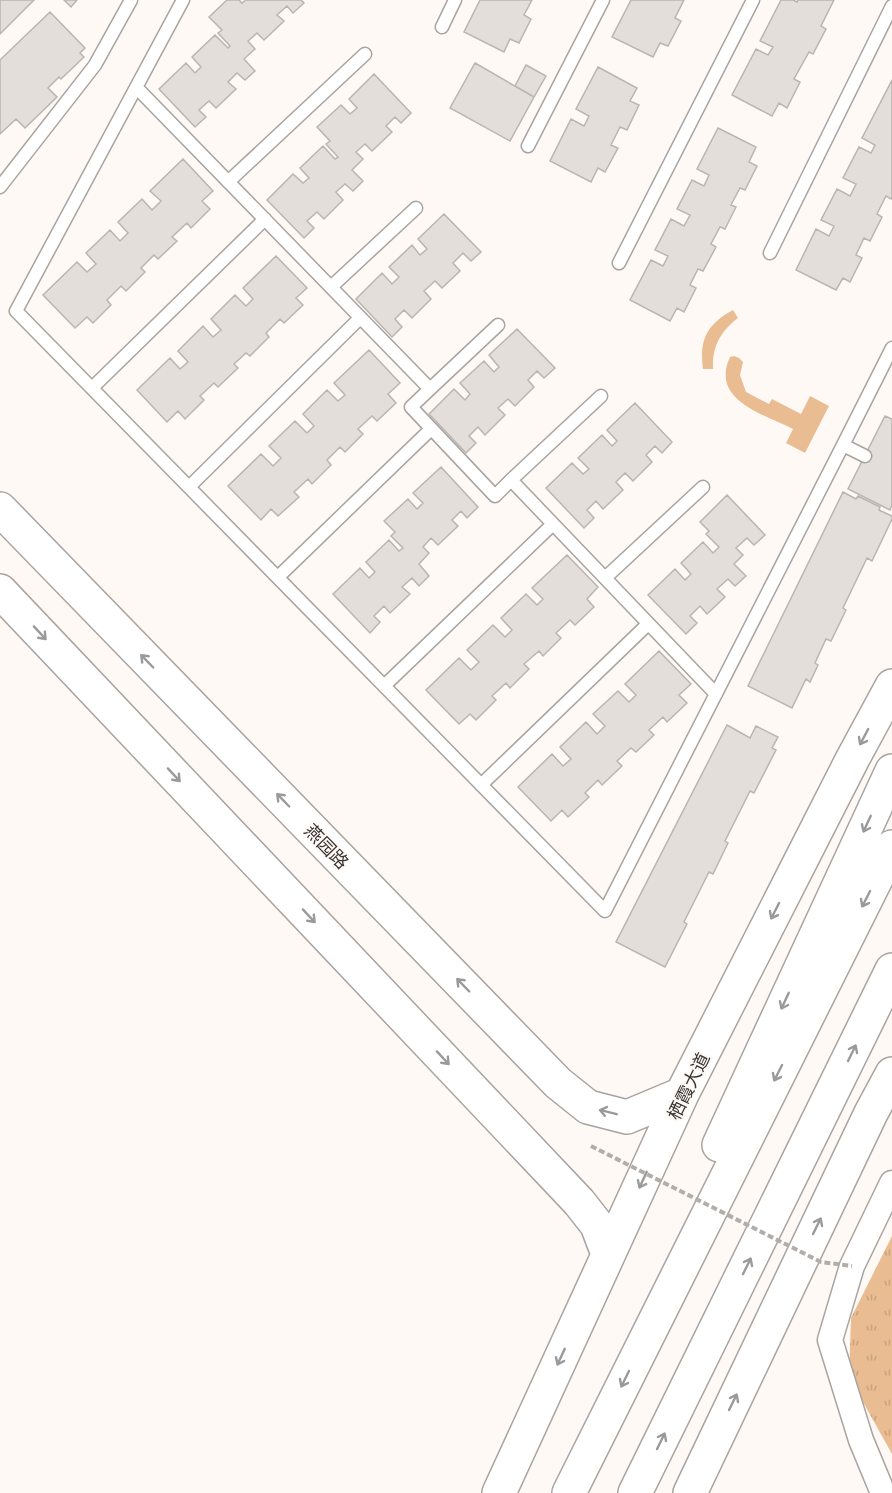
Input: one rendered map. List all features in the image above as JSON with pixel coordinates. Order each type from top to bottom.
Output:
[{"type":"main road","name":"燕园路","points":[[0,509],[558,1083],[588,1107],[627,1117],[682,1094]]},
{"type":"main road","points":[[0,591],[579,1202],[597,1225],[609,1254]]},
{"type":"main road","name":"栖霞大道","points":[[499,1493],[682,1094],[892,686]]},
{"type":"main road","points":[[648,1334],[721,1140],[892,771]]},
{"type":"main road","points":[[569,1493],[892,847]]},
{"type":"main road","points":[[635,1493],[892,970]]},
{"type":"main road","points":[[873,1010],[892,979]]},
{"type":"main road","points":[[690,1493],[892,1074]]},
{"type":"street","points":[[883,1493],[861,1440],[830,1340],[852,1266],[892,1184]]},
{"type":"lane","points":[[0,187],[95,65],[131,0]]},
{"type":"lane","points":[[183,0],[16,311],[605,911],[892,348]]},
{"type":"lane","points":[[442,27],[455,0]]},
{"type":"lane","points":[[528,146],[603,0]]},
{"type":"lane","points":[[618,263],[753,0]]},
{"type":"lane","points":[[770,253],[892,6]]},
{"type":"lane","points":[[228,182],[365,54]]},
{"type":"lane","points":[[136,87],[430,389]]},
{"type":"lane","points":[[330,287],[416,208]]},
{"type":"lane","points":[[92,388],[265,219]]},
{"type":"lane","points":[[189,487],[360,318]]},
{"type":"lane","points":[[498,325],[411,407],[495,496],[601,396]]},
{"type":"lane","points":[[278,577],[431,429]]},
{"type":"lane","points":[[843,445],[865,456]]},
{"type":"lane","points":[[511,480],[716,694]]},
{"type":"lane","points":[[605,578],[703,487]]},
{"type":"lane","points":[[384,686],[553,524]]},
{"type":"lane","points":[[482,785],[648,624]]},
{"type":"path","points":[[591,1146],[821,1262],[852,1266]]},
{"type":"green space","points":[[733,310],[738,318],[722,334],[716,346],[713,369],[703,369],[702,350],[707,334],[717,321]]},
{"type":"green space","points":[[734,356],[743,362],[740,375],[746,392],[769,404],[772,399],[801,414],[810,396],[829,406],[805,453],[786,443],[793,429],[755,411],[733,395],[727,384],[726,372],[730,357]]},
{"type":"green space","points":[[892,1236],[892,1454],[849,1377],[851,1318]]},
{"type":"building","points":[[0,0],[34,0],[0,34]]},
{"type":"building","points":[[64,0],[77,0],[71,7]]},
{"type":"building","points":[[227,0],[239,0],[242,3],[246,0],[301,0],[304,3],[293,13],[287,6],[277,15],[284,21],[264,40],[257,33],[248,41],[255,49],[244,59],[255,71],[245,80],[237,73],[228,82],[236,89],[216,108],[209,101],[199,110],[206,117],[195,127],[159,89],[186,63],[195,73],[201,67],[192,57],[215,35],[228,48],[230,46],[218,33],[222,30],[209,17]]},
{"type":"building","points":[[480,0],[532,0],[524,15],[531,19],[519,43],[510,39],[504,52],[464,32]]},
{"type":"building","points":[[631,0],[684,0],[675,18],[681,21],[668,46],[660,43],[653,57],[612,37]]},
{"type":"building","points":[[781,0],[797,2],[798,0],[834,0],[821,26],[826,29],[813,54],[809,52],[794,79],[800,82],[787,108],[779,103],[772,116],[732,95],[756,49],[768,55],[773,47],[760,41]]},
{"type":"building","points":[[50,12],[85,48],[80,53],[84,57],[48,88],[57,97],[25,128],[16,119],[0,134],[0,60]]},
{"type":"building","points":[[475,63],[534,97],[510,141],[450,108]]},
{"type":"building","points":[[526,65],[546,76],[534,97],[515,86]]},
{"type":"building","points":[[598,67],[637,88],[630,101],[639,105],[627,130],[620,127],[611,145],[618,148],[605,172],[598,168],[591,182],[550,161],[571,119],[584,126],[589,116],[576,109]]},
{"type":"building","points":[[374,74],[411,113],[401,123],[395,117],[386,126],[392,132],[372,151],[365,144],[356,152],[363,159],[352,170],[363,181],[353,191],[345,184],[336,192],[343,200],[324,219],[317,212],[307,221],[314,228],[304,238],[267,200],[293,174],[303,183],[309,178],[300,168],[323,146],[335,159],[338,157],[326,144],[330,141],[317,127],[341,105],[350,114],[357,108],[349,99]]},
{"type":"building","points":[[892,80],[892,197],[891,199],[886,196],[877,214],[882,217],[870,241],[864,238],[856,255],[862,258],[850,282],[843,278],[836,290],[796,270],[816,229],[829,236],[834,226],[821,220],[837,189],[850,196],[856,184],[843,178],[859,147],[871,153],[875,145],[862,138]]},
{"type":"building","points":[[718,128],[756,147],[749,162],[757,166],[745,190],[740,188],[731,205],[736,207],[725,229],[720,227],[711,244],[716,247],[703,271],[698,269],[690,285],[696,288],[684,312],[677,308],[670,321],[630,300],[651,260],[663,266],[668,256],[655,250],[671,219],[684,226],[690,215],[677,209],[692,180],[704,186],[709,175],[697,169]]},
{"type":"building","points":[[183,159],[213,191],[202,201],[210,209],[191,228],[187,223],[172,237],[177,241],[158,259],[154,255],[141,268],[145,272],[126,291],[121,286],[107,300],[111,305],[93,323],[87,317],[75,328],[43,295],[77,262],[87,272],[96,264],[86,253],[110,230],[120,241],[128,233],[118,222],[142,199],[152,210],[161,201],[150,191]]},
{"type":"building","points":[[444,214],[481,252],[471,261],[463,253],[453,263],[460,271],[442,288],[435,281],[424,291],[431,299],[412,318],[404,310],[395,319],[402,327],[392,337],[356,299],[382,273],[392,284],[399,277],[389,267],[412,245],[420,255],[427,249],[418,239]]},
{"type":"building","points":[[276,256],[307,288],[296,298],[303,305],[284,323],[280,319],[266,333],[269,337],[250,356],[246,353],[234,364],[238,368],[218,387],[214,383],[200,396],[204,400],[185,419],[178,411],[167,422],[137,390],[170,358],[180,369],[188,362],[178,351],[203,326],[213,337],[221,330],[211,319],[235,295],[246,306],[253,299],[243,288]]},
{"type":"building","points":[[517,329],[555,368],[544,378],[537,371],[528,380],[534,387],[515,406],[508,399],[498,408],[505,415],[485,435],[478,427],[469,436],[476,443],[466,453],[429,414],[454,389],[465,400],[470,394],[460,383],[484,361],[494,372],[499,367],[489,355]]},
{"type":"building","points":[[369,350],[400,383],[388,394],[396,403],[377,421],[372,416],[358,429],[363,434],[345,452],[340,447],[327,460],[331,465],[312,484],[308,479],[294,492],[299,497],[278,516],[271,509],[261,520],[228,486],[261,454],[273,466],[281,458],[269,446],[295,421],[307,433],[314,426],[303,414],[327,390],[338,401],[345,395],[334,383]]},
{"type":"building","points":[[635,403],[672,442],[662,453],[655,446],[646,455],[652,462],[633,481],[625,473],[616,482],[623,490],[603,509],[596,501],[587,510],[594,518],[584,528],[546,488],[572,463],[583,474],[589,469],[578,458],[602,435],[612,446],[617,441],[607,430]]},
{"type":"building","points":[[885,416],[892,419],[892,505],[890,510],[848,489]]},
{"type":"building","points":[[441,467],[478,507],[467,518],[461,511],[452,520],[458,526],[438,545],[431,538],[423,547],[429,553],[419,564],[429,576],[419,586],[412,578],[402,587],[410,594],[390,613],[384,606],[374,616],[380,622],[370,633],[333,594],[360,568],[369,578],[375,572],[366,562],[389,540],[399,551],[403,548],[391,536],[395,532],[384,521],[408,499],[417,509],[423,503],[413,493]]},
{"type":"building","points":[[843,492],[856,499],[858,496],[880,507],[879,510],[892,516],[892,519],[872,561],[867,558],[843,608],[846,610],[831,641],[826,639],[815,663],[818,665],[810,682],[806,679],[792,708],[748,686]]},
{"type":"building","points":[[727,495],[765,535],[754,545],[747,538],[736,548],[743,555],[734,564],[746,576],[735,586],[728,579],[717,589],[725,597],[707,614],[700,606],[690,616],[697,623],[686,634],[648,595],[675,569],[685,580],[691,574],[681,563],[703,542],[713,553],[719,547],[706,534],[709,531],[700,522]]},
{"type":"building","points":[[567,555],[598,587],[587,599],[594,607],[575,625],[570,620],[556,633],[561,638],[543,656],[539,651],[524,664],[529,669],[510,688],[506,683],[492,696],[496,700],[476,720],[470,714],[459,724],[426,690],[459,658],[471,670],[479,662],[467,650],[493,625],[505,637],[512,630],[501,618],[526,594],[537,605],[543,599],[532,588]]},
{"type":"building","points":[[659,651],[691,684],[679,695],[687,703],[667,722],[663,717],[649,730],[654,735],[636,752],[631,748],[617,761],[622,766],[602,785],[598,780],[585,793],[589,797],[568,817],[562,810],[551,821],[518,787],[552,754],[563,766],[571,759],[560,747],[586,722],[597,734],[605,726],[593,714],[618,691],[629,702],[636,695],[625,684]]},
{"type":"building","points":[[727,725],[750,738],[756,726],[778,737],[772,748],[776,750],[754,793],[750,791],[725,841],[728,843],[713,874],[709,872],[684,922],[687,924],[665,967],[616,942]]}]
